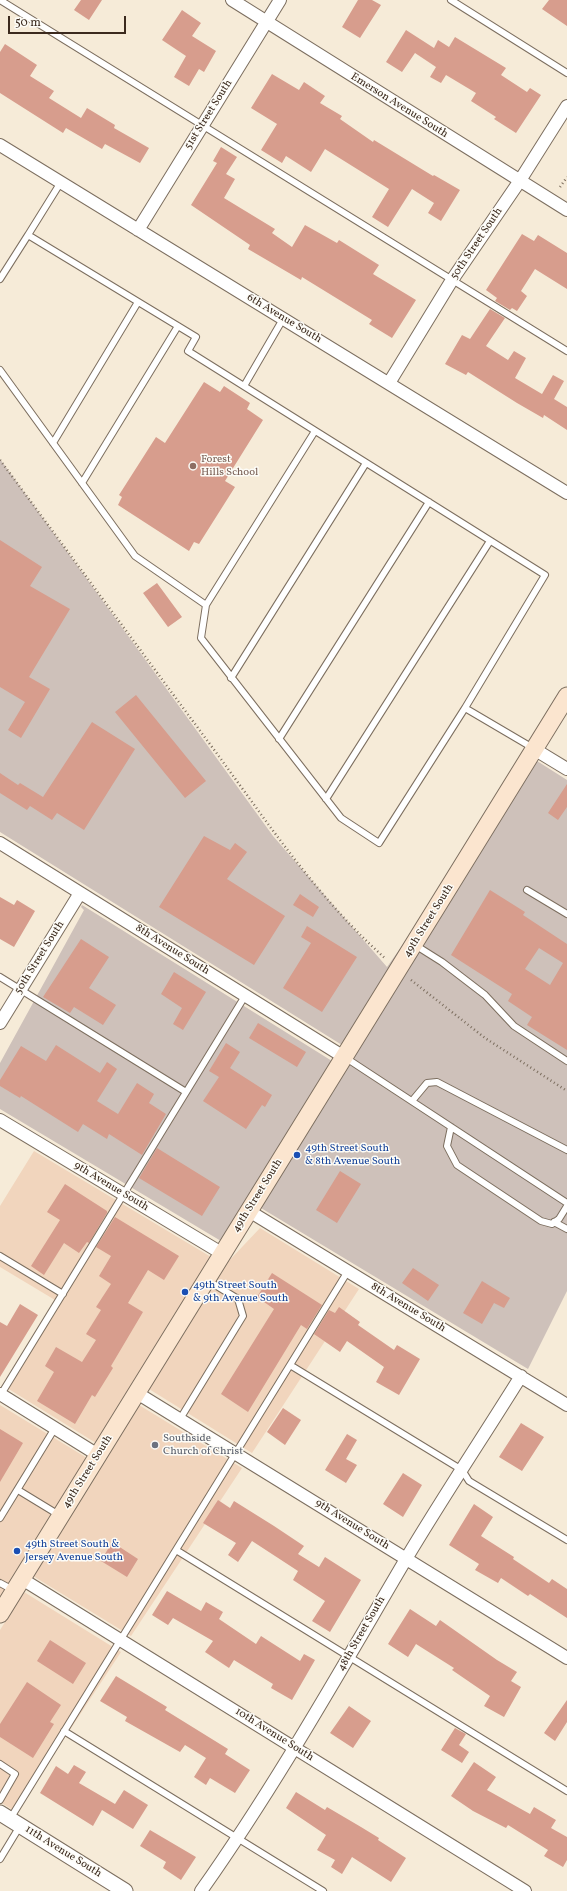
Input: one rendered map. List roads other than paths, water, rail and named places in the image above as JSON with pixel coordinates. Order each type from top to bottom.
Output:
[{"type":"main road","name":"49th Street South","points":[[0,1614],[12,1584],[60,1516],[137,1393],[567,696]]},
{"type":"street","name":"Emerson Avenue South","points":[[232,0],[519,182],[567,210]]},
{"type":"street","name":"51st Street South","points":[[138,230],[280,0]]},
{"type":"street","name":"50th Street South","points":[[389,383],[452,280],[519,182],[567,106]]},
{"type":"street","name":"6th Avenue South","points":[[0,145],[283,319],[565,488]]},
{"type":"street","points":[[534,749],[567,769]]},
{"type":"street","name":"8th Avenue South","points":[[0,843],[344,1057]]},
{"type":"street","name":"50th Street South","points":[[0,1023],[80,893]]},
{"type":"street","name":"9th Avenue South","points":[[0,1120],[223,1254]]},
{"type":"street","name":"8th Avenue South","points":[[249,1211],[567,1405]]},
{"type":"street","name":"48th Street South","points":[[201,1891],[238,1838],[350,1656],[406,1559],[521,1376]]},
{"type":"street","name":"9th Avenue South","points":[[137,1393],[567,1658]]},
{"type":"street","points":[[0,1395],[98,1455]]},
{"type":"street","name":"10th Avenue South","points":[[12,1584],[120,1640],[525,1891]]},
{"type":"street","name":"11th Avenue South","points":[[10,1819],[125,1891]]},
{"type":"lane","points":[[0,0],[567,350]]},
{"type":"lane","points":[[451,0],[567,73]]},
{"type":"lane","points":[[0,279],[61,182]]},
{"type":"lane","points":[[28,234],[196,337],[188,351],[545,575],[465,708],[379,843],[341,818],[201,638],[206,605],[315,431]]},
{"type":"lane","points":[[53,443],[138,302]]},
{"type":"lane","points":[[244,386],[283,319]]},
{"type":"lane","points":[[82,483],[178,326]]},
{"type":"lane","points":[[0,370],[135,556],[206,605]]},
{"type":"lane","points":[[231,678],[366,463]]},
{"type":"lane","points":[[279,739],[429,502]]},
{"type":"lane","points":[[326,799],[490,541]]},
{"type":"lane","points":[[465,708],[534,749]]},
{"type":"lane","points":[[527,890],[567,914]]},
{"type":"lane","points":[[414,944],[442,962],[485,995],[514,1026],[567,1061]]},
{"type":"lane","points":[[0,977],[186,1092]]},
{"type":"lane","points":[[0,1395],[245,996]]},
{"type":"lane","points":[[344,1057],[451,1127],[567,1205],[559,1219],[552,1224],[541,1221],[457,1165],[447,1146],[451,1127]]},
{"type":"lane","points":[[412,1102],[427,1084],[437,1082],[567,1150]]},
{"type":"lane","points":[[554,1222],[567,1229]]},
{"type":"lane","points":[[0,1256],[63,1294]]},
{"type":"lane","points":[[0,1859],[10,1819],[348,1271]]},
{"type":"lane","points":[[180,1419],[243,1316],[238,1299],[207,1280]]},
{"type":"lane","points":[[290,1365],[462,1470],[469,1481],[567,1540]]},
{"type":"lane","points":[[0,1518],[55,1428]]},
{"type":"lane","points":[[18,1490],[60,1516]]},
{"type":"lane","points":[[176,1550],[567,1791]]},
{"type":"lane","points":[[64,1731],[323,1891]]},
{"type":"lane","points":[[0,1764],[16,1774],[0,1800]]},
{"type":"place","name":"Forest Hills School","points":[[193,466]]},
{"type":"place","name":"49th Street South & 8th Avenue South","points":[[297,1155]]},
{"type":"place","name":"49th Street South & 9th Avenue South","points":[[185,1292]]},
{"type":"place","name":"Southside Church of Christ","points":[[155,1445]]},
{"type":"place","name":"49th Street South & Jersey Avenue South","points":[[17,1551]]}]
